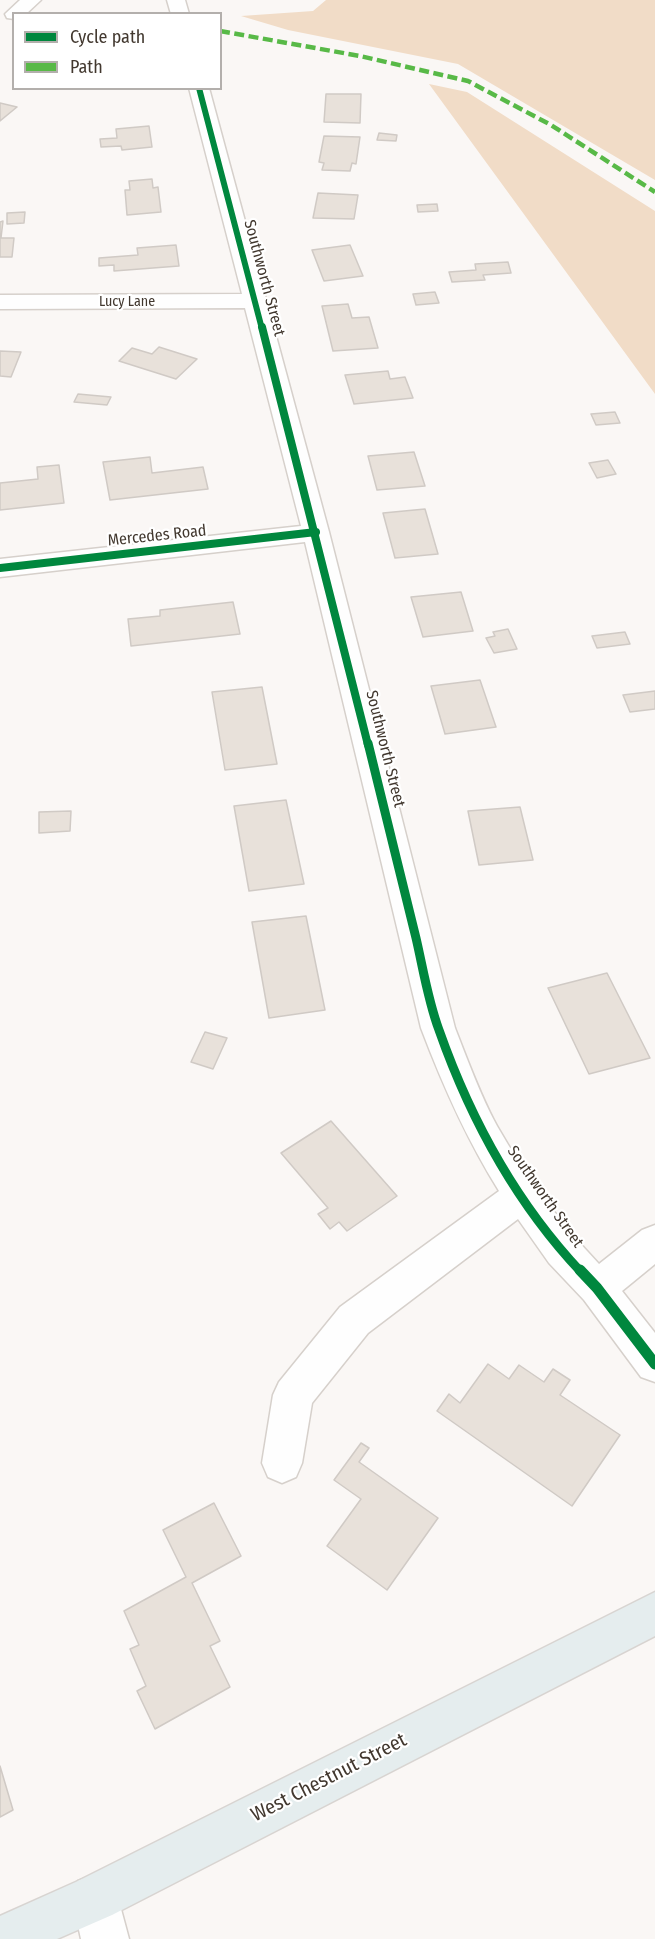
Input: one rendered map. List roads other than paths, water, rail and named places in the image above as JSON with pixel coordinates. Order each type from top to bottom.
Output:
[{"type":"main road","name":"West Chestnut Street","points":[[2,1939],[100,1918],[655,1613]]},
{"type":"street","points":[[17,12],[33,0]]},
{"type":"street","name":"Southworth Street","points":[[200,90],[316,532],[438,1028],[459,1082],[485,1137],[522,1195],[562,1251],[598,1291],[655,1364]]},
{"type":"street","name":"Lucy Lane","points":[[0,302],[254,301]]},
{"type":"street","name":"Mercedes Road","points":[[0,568],[316,532]]},
{"type":"street","points":[[282,1463],[293,1395],[354,1320],[522,1195]]},
{"type":"street","points":[[598,1291],[655,1242]]},
{"type":"street","name":"Southworth Street","points":[[598,1291],[655,1335]]}]
